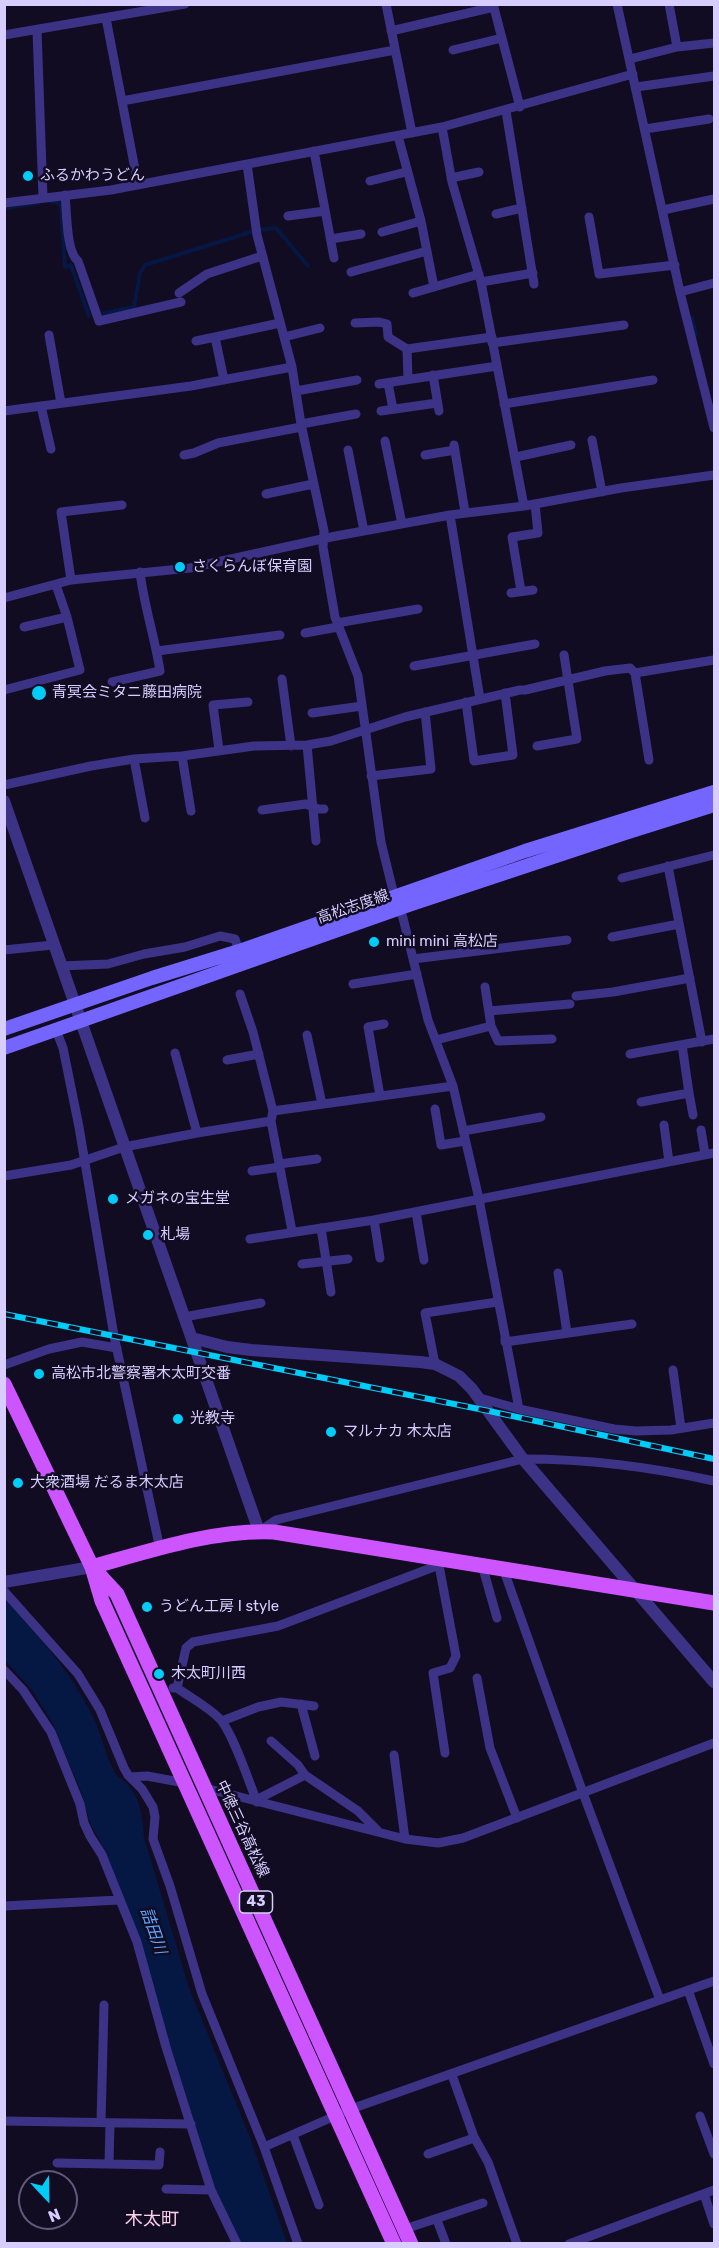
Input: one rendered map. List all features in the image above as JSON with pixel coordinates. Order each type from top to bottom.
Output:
[{"type":"main road","name":"高松志度線","points":[[4,1048],[81,1022],[398,903],[525,851],[714,792]]},
{"type":"main road","name":"高松志度線","points":[[4,1029],[239,951],[714,805]]},
{"type":"main road","name":"中徳三谷高松線","points":[[4,1384],[92,1567],[102,1601],[183,1782],[344,2112],[408,2236]]},
{"type":"main road","points":[[92,1567],[211,1538],[259,1532],[439,1562],[503,1568],[714,1603]]},
{"type":"main road","name":"中徳三谷高松線","points":[[92,1567],[117,1594],[344,2112],[394,2244]]},
{"type":"street","points":[[4,35],[185,4]]},
{"type":"street","points":[[386,4],[412,133]]},
{"type":"street","points":[[618,4],[681,292],[714,428]]},
{"type":"street","points":[[669,4],[677,47]]},
{"type":"street","points":[[391,31],[494,6],[520,107]]},
{"type":"street","points":[[106,18],[138,184]]},
{"type":"street","points":[[37,30],[43,197]]},
{"type":"street","points":[[453,50],[502,38]]},
{"type":"street","points":[[630,59],[677,47],[714,43]]},
{"type":"street","points":[[122,101],[395,50]]},
{"type":"street","points":[[4,203],[111,190],[442,127],[633,74]]},
{"type":"street","points":[[636,87],[714,76]]},
{"type":"street","points":[[506,111],[534,284]]},
{"type":"street","points":[[645,129],[709,119]]},
{"type":"street","points":[[442,127],[451,178],[480,278],[524,506]]},
{"type":"street","points":[[398,136],[421,221],[434,287]]},
{"type":"street","points":[[314,151],[334,258]]},
{"type":"street","points":[[247,164],[257,235],[297,391],[301,425],[324,531],[329,585],[338,625],[358,676],[381,842],[428,1020],[453,1086],[479,1199],[506,1342]]},
{"type":"street","points":[[370,181],[406,172]]},
{"type":"street","points":[[451,178],[479,172]]},
{"type":"street","points":[[65,195],[70,249],[74,259],[78,261],[99,321],[180,298],[207,274],[262,256]]},
{"type":"street","points":[[663,210],[714,199]]},
{"type":"street","points":[[495,214],[522,208]]},
{"type":"street","points":[[288,216],[325,211]]},
{"type":"street","points":[[588,217],[599,274],[675,265]]},
{"type":"street","points":[[382,232],[421,221]]},
{"type":"street","points":[[331,239],[361,234]]},
{"type":"street","points":[[351,272],[427,251]]},
{"type":"street","points":[[413,293],[480,278],[533,273]]},
{"type":"street","points":[[681,292],[714,283]]},
{"type":"street","points":[[196,341],[280,323]]},
{"type":"street","points":[[355,323],[387,324],[388,337],[407,350],[624,325]]},
{"type":"street","points":[[284,337],[320,328]]},
{"type":"street","points":[[49,335],[61,404]]},
{"type":"street","points":[[215,337],[224,381]]},
{"type":"street","points":[[407,350],[408,379]]},
{"type":"street","points":[[393,409],[383,383],[496,366]]},
{"type":"street","points":[[4,411],[224,381],[292,368]]},
{"type":"street","points":[[381,411],[438,407],[432,375]]},
{"type":"street","points":[[703,380],[714,378]]},
{"type":"street","points":[[297,391],[357,380]]},
{"type":"street","points":[[504,404],[653,380]]},
{"type":"street","points":[[41,406],[51,449]]},
{"type":"street","points":[[184,455],[218,443],[356,414]]},
{"type":"street","points":[[592,440],[602,492]]},
{"type":"street","points":[[385,441],[402,524]]},
{"type":"street","points":[[516,457],[571,445]]},
{"type":"street","points":[[425,455],[455,447],[465,512]]},
{"type":"street","points":[[348,450],[364,531]]},
{"type":"street","points":[[4,598],[71,580],[200,567],[324,539],[465,512],[524,506],[714,475]]},
{"type":"street","points":[[266,494],[313,484]]},
{"type":"street","points":[[533,590],[516,592],[512,537],[538,533],[535,504]]},
{"type":"street","points":[[71,580],[61,512],[122,505]]},
{"type":"street","points":[[450,515],[480,699]]},
{"type":"street","points":[[112,682],[160,671],[144,604],[140,572]]},
{"type":"street","points":[[4,690],[80,670],[67,617],[56,585]]},
{"type":"street","points":[[305,633],[418,609]]},
{"type":"street","points":[[24,627],[67,617]]},
{"type":"street","points":[[157,651],[280,635]]},
{"type":"street","points":[[414,666],[535,644]]},
{"type":"street","points":[[537,746],[577,739],[564,655]]},
{"type":"street","points":[[635,673],[714,660]]},
{"type":"street","points":[[4,785],[134,759],[182,756],[254,746],[307,745],[331,741],[425,712],[605,671],[630,668],[635,673],[649,760]]},
{"type":"street","points":[[282,680],[291,746]]},
{"type":"street","points":[[466,702],[474,762],[513,755],[505,693]]},
{"type":"street","points":[[219,750],[213,705],[248,702]]},
{"type":"street","points":[[312,713],[362,706]]},
{"type":"street","points":[[371,776],[431,769],[425,712]]},
{"type":"street","points":[[307,745],[316,842]]},
{"type":"street","points":[[182,756],[191,811]]},
{"type":"street","points":[[134,759],[145,818]]},
{"type":"street","points":[[4,801],[259,1532],[276,1520],[523,1459],[588,1461],[714,1481]]},
{"type":"street","points":[[262,810],[306,804],[324,808]]},
{"type":"street","points":[[622,878],[714,855]]},
{"type":"street","points":[[668,866],[702,1042]]},
{"type":"street","points":[[612,937],[679,924]]},
{"type":"street","points":[[61,966],[108,964],[220,936],[235,939],[239,951]]},
{"type":"street","points":[[413,959],[567,940]]},
{"type":"street","points":[[4,950],[54,945]]},
{"type":"street","points":[[352,984],[417,974]]},
{"type":"street","points":[[576,996],[613,992],[690,978]]},
{"type":"street","points":[[485,987],[491,1026],[498,1041],[552,1039]]},
{"type":"street","points":[[240,994],[259,1054],[292,1231]]},
{"type":"street","points":[[489,1011],[570,1004]]},
{"type":"street","points":[[380,1096],[368,1027],[384,1024]]},
{"type":"street","points":[[436,1040],[491,1026]]},
{"type":"street","points":[[56,1030],[63,1048],[86,1161],[117,1348],[160,1549]]},
{"type":"street","points":[[307,1035],[322,1104]]},
{"type":"street","points":[[630,1054],[714,1039]]},
{"type":"street","points":[[682,1045],[693,1115]]},
{"type":"street","points":[[175,1053],[197,1133]]},
{"type":"street","points":[[227,1060],[259,1054]]},
{"type":"street","points":[[4,1176],[86,1161],[124,1147],[197,1133],[322,1104],[453,1086]]},
{"type":"street","points":[[641,1102],[689,1093]]},
{"type":"street","points":[[435,1109],[441,1145],[465,1141]]},
{"type":"street","points":[[463,1131],[541,1117]]},
{"type":"street","points":[[664,1125],[669,1162]]},
{"type":"street","points":[[250,1239],[374,1220],[710,1154],[701,1130]]},
{"type":"street","points":[[252,1171],[317,1159]]},
{"type":"street","points":[[416,1212],[424,1260]]},
{"type":"street","points":[[374,1220],[380,1258]]},
{"type":"street","points":[[321,1228],[331,1292]]},
{"type":"street","points":[[302,1264],[348,1259]]},
{"type":"street","points":[[491,1268],[519,1409]]},
{"type":"street","points":[[558,1273],[567,1333]]},
{"type":"street","points":[[435,1364],[425,1313],[497,1302]]},
{"type":"street","points":[[184,1317],[261,1303]]},
{"type":"street","points":[[506,1342],[632,1324]]},
{"type":"street","points":[[192,1338],[227,1347],[251,1350],[435,1364],[459,1376],[480,1398],[523,1459],[714,1682]]},
{"type":"street","points":[[4,1365],[49,1349],[82,1342],[117,1348]]},
{"type":"street","points":[[673,1370],[681,1428]]},
{"type":"street","points":[[480,1398],[519,1409],[614,1429],[636,1431],[714,1423]]},
{"type":"street","points":[[177,1688],[186,1648],[193,1642],[278,1626],[439,1562],[456,1656],[450,1668],[433,1673],[445,1753]]},
{"type":"street","points":[[482,1565],[497,1618]]},
{"type":"street","points":[[4,1582],[92,1567]]},
{"type":"street","points":[[503,1568],[660,2000]]},
{"type":"street","points":[[4,1591],[78,1674],[100,1710],[124,1768],[142,1789],[153,1807],[155,1817],[153,1839],[170,1886],[202,1994],[264,2147],[298,2244]]},
{"type":"street","points":[[4,1670],[22,1690],[51,1732],[80,1804],[84,1823],[102,1856],[137,1942],[166,2047],[211,2190],[237,2244]]},
{"type":"street","points":[[477,1678],[490,1749],[517,1818]]},
{"type":"street","points":[[159,1689],[177,1688],[222,1721],[256,1801]]},
{"type":"street","points":[[222,1721],[258,1707],[281,1702],[314,1706]]},
{"type":"street","points":[[302,1704],[315,1756]]},
{"type":"street","points":[[271,1741],[298,1764],[305,1775],[358,1811],[380,1832]]},
{"type":"street","points":[[130,1777],[147,1776],[183,1782],[405,1839],[438,1843],[451,1842],[714,1743]]},
{"type":"street","points":[[394,1755],[405,1839]]},
{"type":"street","points":[[256,1801],[305,1775]]},
{"type":"street","points":[[4,1906],[119,1900]]},
{"type":"street","points":[[264,2147],[344,2112],[714,1981]]},
{"type":"street","points":[[688,1990],[714,2064]]},
{"type":"street","points":[[104,2005],[105,2123],[109,2164]]},
{"type":"street","points":[[452,2075],[474,2138],[488,2163],[517,2244]]},
{"type":"street","points":[[700,2116],[714,2154]]},
{"type":"street","points":[[4,2121],[191,2124]]},
{"type":"street","points":[[292,2135],[319,2205]]},
{"type":"street","points":[[428,2154],[474,2138]]},
{"type":"street","points":[[57,2163],[159,2165],[160,2152]]},
{"type":"street","points":[[166,2189],[211,2190]]},
{"type":"street","points":[[569,2244],[714,2190]]},
{"type":"street","points":[[704,2194],[714,2224]]},
{"type":"street","points":[[408,2236],[437,2220],[483,2204]]},
{"type":"street","points":[[437,2220],[446,2244]]},
{"type":"water","name":"詰田川","points":[[4,1597],[42,1639],[66,1672],[95,1721],[115,1773],[128,1785],[139,1803],[144,1837],[189,1988],[249,2135],[287,2243],[241,2243],[215,2189],[143,1953],[98,1837],[91,1826],[81,1792],[52,1722],[32,1690],[5,1660]]},
{"type":"waterway","points":[[51,202],[55,201],[61,205],[65,267],[71,265],[89,316]]},
{"type":"waterway","points":[[4,208],[38,203]]},
{"type":"waterway","points":[[259,230],[276,228],[308,266]]},
{"type":"waterway","points":[[104,313],[134,307],[140,273],[145,265],[251,232]]},
{"type":"waterway","points":[[692,318],[696,334]]},
{"type":"railway","points":[[4,1314],[489,1411],[714,1459]]},
{"type":"place","name":"ふるかわうどん","points":[[28,176]]},
{"type":"place","name":"さくらんぼ保育園","points":[[180,567]]},
{"type":"place","name":"青冥会ミタニ藤田病院","points":[[39,693]]},
{"type":"place","name":"mini mini 高松店","points":[[374,942]]},
{"type":"place","name":"メガネの宝生堂","points":[[113,1199]]},
{"type":"place","name":"札場","points":[[148,1235]]},
{"type":"place","name":"高松市北警察署木太町交番","points":[[39,1374]]},
{"type":"place","name":"光教寺","points":[[178,1419]]},
{"type":"place","name":"マルナカ 木太店","points":[[331,1432]]},
{"type":"place","name":"大衆酒場 だるま木太店","points":[[18,1483]]},
{"type":"place","name":"うどん工房 I style","points":[[147,1607]]},
{"type":"place","name":"木太町川西","points":[[159,1674]]},
{"type":"district","name":"木太町","points":[[152,2220]]}]
